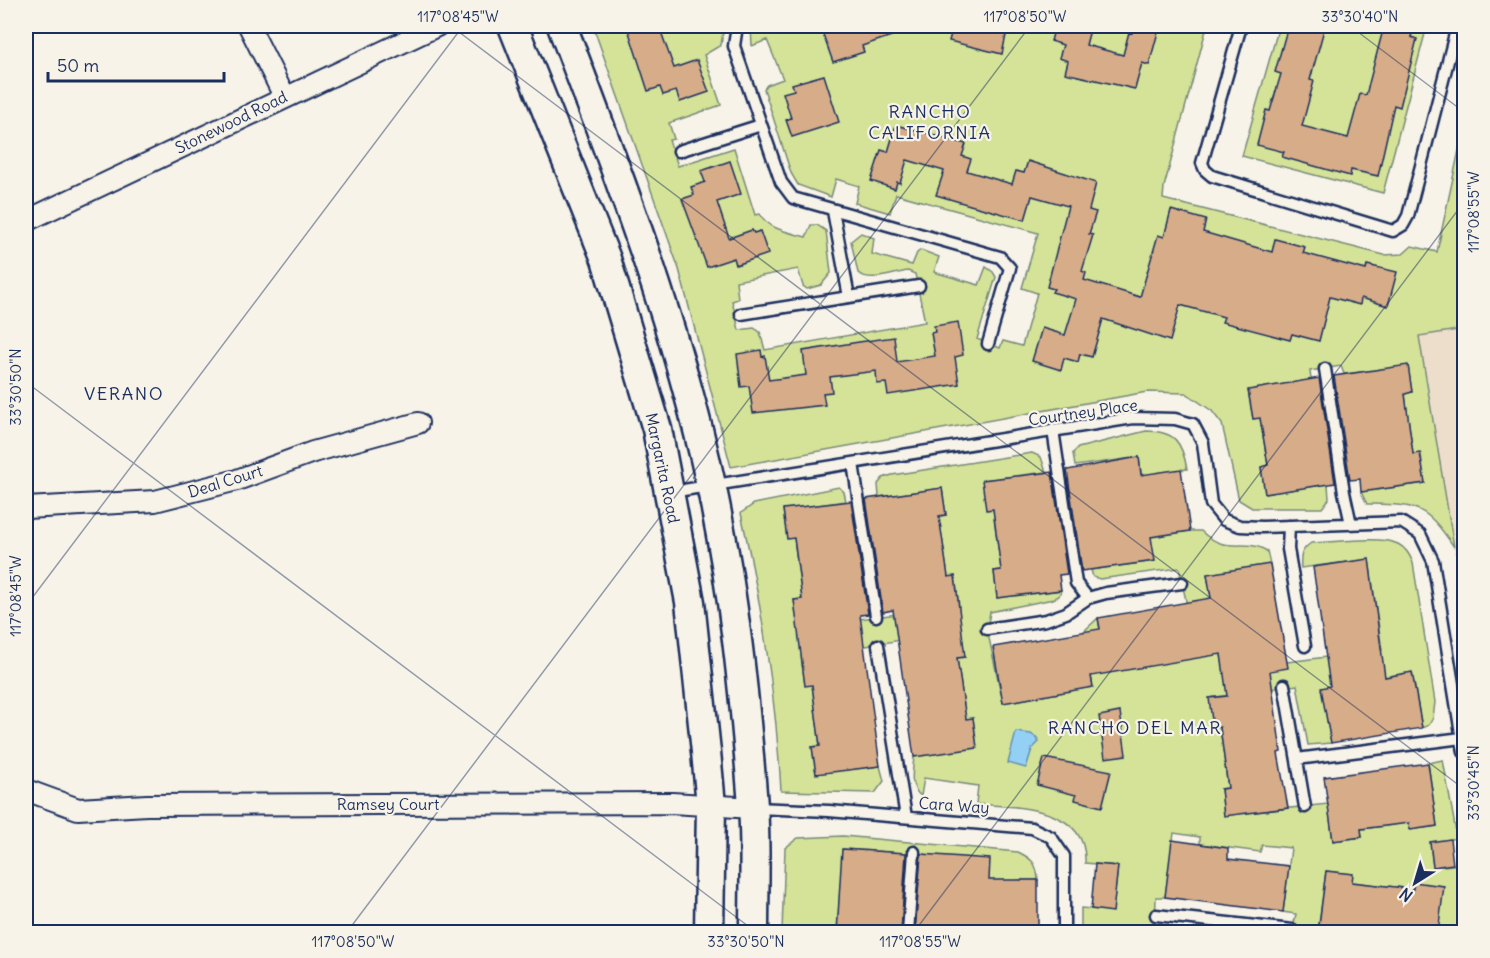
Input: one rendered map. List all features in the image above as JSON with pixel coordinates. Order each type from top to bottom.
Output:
[{"type":"main road","name":"Margarita Road","points":[[513,26],[606,258],[657,429],[690,602],[711,805],[709,933]]},
{"type":"main road","points":[[562,26],[646,251],[681,366],[711,486],[737,644],[753,808],[754,933]]},
{"type":"street","points":[[249,26],[284,96]]},
{"type":"street","name":"Stonewood Road","points":[[26,221],[284,96],[437,26]]},
{"type":"street","name":"Deal Court","points":[[26,508],[155,501],[237,480],[313,452],[418,423]]},
{"type":"street","name":"Ramsey Court","points":[[26,790],[78,809],[147,805],[711,805],[753,808]]},
{"type":"lane","points":[[737,26],[734,46],[786,190],[800,202],[1000,257],[1008,263],[1010,268],[988,344]]},
{"type":"lane","points":[[1241,26],[1202,163],[1205,170],[1212,176],[1393,231],[1403,225],[1408,216],[1457,26]]},
{"type":"lane","points":[[679,151],[761,125]]},
{"type":"lane","points":[[833,211],[849,297]]},
{"type":"lane","points":[[741,314],[919,286]]},
{"type":"lane","points":[[1325,369],[1344,492],[1352,524]]},
{"type":"lane","name":"Courtney Place","points":[[669,492],[1132,418],[1175,419],[1193,424],[1203,443],[1211,504],[1224,520],[1240,526],[1401,522],[1420,534],[1433,561],[1464,752]]},
{"type":"lane","points":[[1053,430],[1076,583],[1088,598]]},
{"type":"lane","points":[[853,463],[876,616]]},
{"type":"lane","points":[[1289,526],[1288,546],[1305,646]]},
{"type":"lane","points":[[987,629],[1046,620],[1066,614],[1088,598],[1106,593],[1182,583]]},
{"type":"lane","points":[[878,645],[906,817]]},
{"type":"lane","points":[[1284,685],[1305,807]]},
{"type":"lane","points":[[1297,759],[1462,738]]},
{"type":"lane","name":"Cara Way","points":[[753,808],[906,817],[1032,828],[1051,837],[1065,856],[1064,933]]},
{"type":"lane","points":[[908,933],[914,852]]},
{"type":"lane","points":[[1156,915],[1292,930]]},
{"type":"lane","points":[[1193,933],[1194,920]]},
{"type":"shaded area","points":[[1464,329],[1464,608],[1419,336]]},
{"type":"green space","points":[[593,26],[724,26],[721,45],[704,55],[721,105],[669,123],[674,139],[669,140],[678,166],[734,148],[755,215],[760,214],[769,224],[780,230],[806,237],[811,225],[817,225],[826,231],[831,273],[821,285],[807,289],[803,286],[798,269],[736,281],[738,299],[732,301],[739,330],[754,328],[760,332],[765,350],[925,322],[915,274],[908,271],[869,277],[858,273],[851,241],[861,233],[874,238],[872,254],[912,265],[917,253],[921,250],[939,257],[934,272],[979,285],[986,267],[996,277],[977,339],[1000,348],[1003,341],[1022,346],[1037,293],[1022,288],[1038,233],[896,194],[890,213],[855,203],[859,186],[836,179],[831,197],[798,185],[791,173],[764,89],[767,85],[783,79],[767,40],[752,46],[751,26],[1207,26],[1164,187],[1163,199],[1384,255],[1403,254],[1412,246],[1437,252],[1464,127],[1464,329],[1419,336],[1454,547],[1427,515],[1409,507],[1367,504],[1361,492],[1425,483],[1421,454],[1413,454],[1405,394],[1412,392],[1408,366],[1344,374],[1341,366],[1310,371],[1311,380],[1248,390],[1253,419],[1260,418],[1268,465],[1261,467],[1265,494],[1328,484],[1329,499],[1322,508],[1252,508],[1239,500],[1222,424],[1212,411],[1186,393],[1147,392],[731,467],[679,269]]},
{"type":"green space","points":[[1279,26],[1427,26],[1383,193],[1242,156]]},
{"type":"green space","points":[[1146,431],[1170,436],[1176,440],[1183,452],[1187,469],[1161,472],[1190,531],[1201,531],[1219,543],[1251,545],[1267,551],[1270,564],[1207,574],[1225,678],[1287,662],[1382,650],[1369,559],[1301,568],[1302,554],[1311,543],[1390,541],[1398,544],[1409,555],[1413,563],[1435,702],[1433,718],[1429,725],[1422,728],[1412,672],[1322,688],[1331,743],[1308,745],[1297,685],[1210,698],[1213,728],[1220,727],[1228,788],[1221,789],[1224,815],[1328,804],[1333,841],[1362,837],[1361,829],[1409,823],[1410,830],[1437,826],[1428,763],[1443,760],[1457,838],[1430,843],[1433,867],[1462,864],[1464,932],[1438,932],[1414,882],[1413,889],[1352,882],[1352,874],[1326,871],[1318,932],[1292,932],[1296,914],[1283,912],[1291,848],[1262,845],[1260,852],[1200,844],[1200,837],[1174,833],[1165,897],[1156,897],[1155,926],[1162,931],[1171,932],[1081,932],[1081,908],[1113,911],[1118,866],[1085,863],[1083,844],[1075,830],[1062,820],[1047,813],[1010,806],[976,804],[978,786],[924,778],[921,796],[914,788],[912,778],[914,757],[977,747],[973,718],[966,719],[957,658],[965,657],[960,630],[801,656],[805,685],[812,685],[820,746],[812,747],[816,773],[880,766],[884,781],[875,793],[781,791],[776,721],[767,651],[741,513],[754,504],[839,487],[844,492],[846,501],[783,510],[787,538],[794,538],[802,599],[794,600],[798,627],[959,606],[955,576],[948,577],[939,516],[946,515],[942,488],[879,497],[878,484],[883,478],[892,475],[1032,453],[1041,457],[1046,472],[983,480],[987,510],[993,509],[1001,570],[994,571],[997,598],[1061,590],[1059,596],[1053,599],[990,612],[987,629],[1003,703],[1093,687],[1083,632],[1098,618],[1108,673],[1198,657],[1179,568],[1100,579],[1093,577],[1091,570],[1154,561],[1139,457],[1075,466],[1073,453],[1078,448]]},
{"type":"green space","points":[[843,836],[1018,852],[1033,863],[1037,870],[1038,880],[1018,880],[1017,932],[933,855],[843,849],[837,932],[782,932],[785,848],[798,838]]},
{"type":"water","points":[[1016,732],[1031,734],[1038,739],[1026,768],[1008,763]]},
{"type":"building","points":[[627,26],[659,26],[674,68],[697,60],[709,92],[680,102],[676,91],[663,95],[660,87],[648,91]]},
{"type":"building","points":[[820,26],[911,26],[912,29],[862,46],[864,52],[833,62]]},
{"type":"building","points":[[953,26],[1008,26],[1002,54],[949,41]]},
{"type":"building","points":[[1055,26],[1091,26],[1086,45],[1123,55],[1129,32],[1132,33],[1134,26],[1158,32],[1149,65],[1142,63],[1135,89],[1065,73],[1068,61],[1059,58],[1063,45],[1051,41]]},
{"type":"building","points":[[1288,26],[1325,26],[1310,80],[1314,81],[1302,126],[1348,138],[1360,94],[1366,95],[1384,26],[1414,26],[1411,37],[1417,39],[1400,107],[1394,105],[1378,176],[1351,170],[1350,176],[1282,157],[1284,152],[1257,145],[1266,110],[1270,111],[1281,74],[1275,72]]},
{"type":"building","points":[[824,75],[839,122],[792,137],[786,120],[791,118],[783,93],[794,90],[792,84]]},
{"type":"building","points":[[896,125],[966,144],[962,156],[971,159],[967,171],[1012,184],[1016,171],[1024,173],[1028,161],[1096,183],[1089,210],[1096,212],[1089,234],[1093,235],[1082,271],[1086,273],[1084,280],[1140,297],[1158,235],[1164,237],[1171,210],[1206,220],[1203,232],[1272,252],[1275,239],[1305,247],[1303,253],[1366,270],[1367,265],[1397,272],[1388,306],[1361,298],[1360,305],[1330,297],[1319,341],[1292,334],[1290,340],[1222,322],[1224,317],[1180,305],[1170,341],[1103,319],[1092,357],[1080,354],[1078,362],[1064,358],[1061,370],[1032,361],[1042,328],[1065,335],[1076,299],[1052,292],[1054,289],[1047,287],[1068,206],[1032,196],[1025,220],[970,205],[936,195],[944,171],[907,160],[900,183],[897,182],[895,189],[871,181],[881,150],[888,152]]},
{"type":"building","points":[[730,161],[741,194],[717,202],[729,238],[752,230],[754,233],[760,231],[768,254],[736,265],[734,258],[707,267],[682,199],[694,195],[691,187],[705,182],[701,171]]},
{"type":"building","points":[[958,322],[963,355],[955,357],[959,384],[888,395],[886,383],[877,384],[876,371],[830,377],[832,392],[823,393],[825,405],[753,413],[749,386],[741,387],[737,354],[761,350],[762,357],[765,356],[769,380],[806,375],[803,351],[894,337],[897,362],[935,356],[931,333],[935,332],[934,326]]},
{"type":"building","points":[[1408,365],[1412,392],[1405,394],[1413,454],[1420,453],[1425,483],[1361,492],[1360,479],[1350,480],[1334,376]]},
{"type":"building","points":[[1319,378],[1335,483],[1265,494],[1261,467],[1268,465],[1260,418],[1253,419],[1248,390]]},
{"type":"building","points":[[1139,457],[1141,475],[1181,469],[1190,531],[1151,537],[1155,561],[1082,571],[1067,470]]},
{"type":"building","points":[[1052,472],[1067,574],[1059,575],[1061,590],[997,598],[994,571],[1001,570],[993,509],[986,510],[982,480]]},
{"type":"building","points":[[942,488],[946,515],[939,516],[948,577],[955,576],[965,657],[957,658],[966,719],[973,718],[977,748],[914,757],[893,610],[883,612],[866,499]]},
{"type":"building","points":[[851,501],[868,614],[860,615],[880,766],[816,774],[812,747],[820,746],[812,685],[805,686],[794,600],[802,599],[794,538],[787,539],[783,509]]},
{"type":"building","points":[[1369,559],[1385,677],[1412,672],[1422,728],[1331,743],[1321,688],[1330,686],[1313,567]]},
{"type":"building","points":[[1270,564],[1288,668],[1270,671],[1281,752],[1278,753],[1288,808],[1224,816],[1221,789],[1228,788],[1220,727],[1213,728],[1209,698],[1227,696],[1221,654],[1091,676],[1093,687],[1003,703],[993,647],[1100,629],[1098,618],[1211,598],[1207,574]]},
{"type":"building","points":[[1120,712],[1126,755],[1105,758],[1099,716]]},
{"type":"building","points":[[1044,758],[1111,771],[1102,807],[1075,800],[1076,795],[1037,785]]},
{"type":"building","points":[[1428,763],[1437,826],[1410,830],[1409,823],[1361,829],[1362,837],[1333,841],[1324,777]]},
{"type":"building","points":[[1450,839],[1453,864],[1433,867],[1430,842]]},
{"type":"building","points":[[1172,840],[1228,848],[1228,859],[1289,866],[1283,912],[1165,897]]},
{"type":"building","points":[[842,849],[906,853],[901,933],[837,933]]},
{"type":"building","points":[[921,854],[990,859],[989,880],[1038,880],[1038,933],[915,933]]},
{"type":"building","points":[[1095,864],[1118,866],[1113,912],[1091,909]]},
{"type":"building","points":[[1326,871],[1353,874],[1352,882],[1413,889],[1414,882],[1444,886],[1438,933],[1318,933]]},
{"type":"district","name":"RANCHO CALIFORNIA","points":[[930,121]]},
{"type":"district","name":"VERANO","points":[[124,393]]},
{"type":"district","name":"RANCHO DEL MAR","points":[[1135,727]]}]
